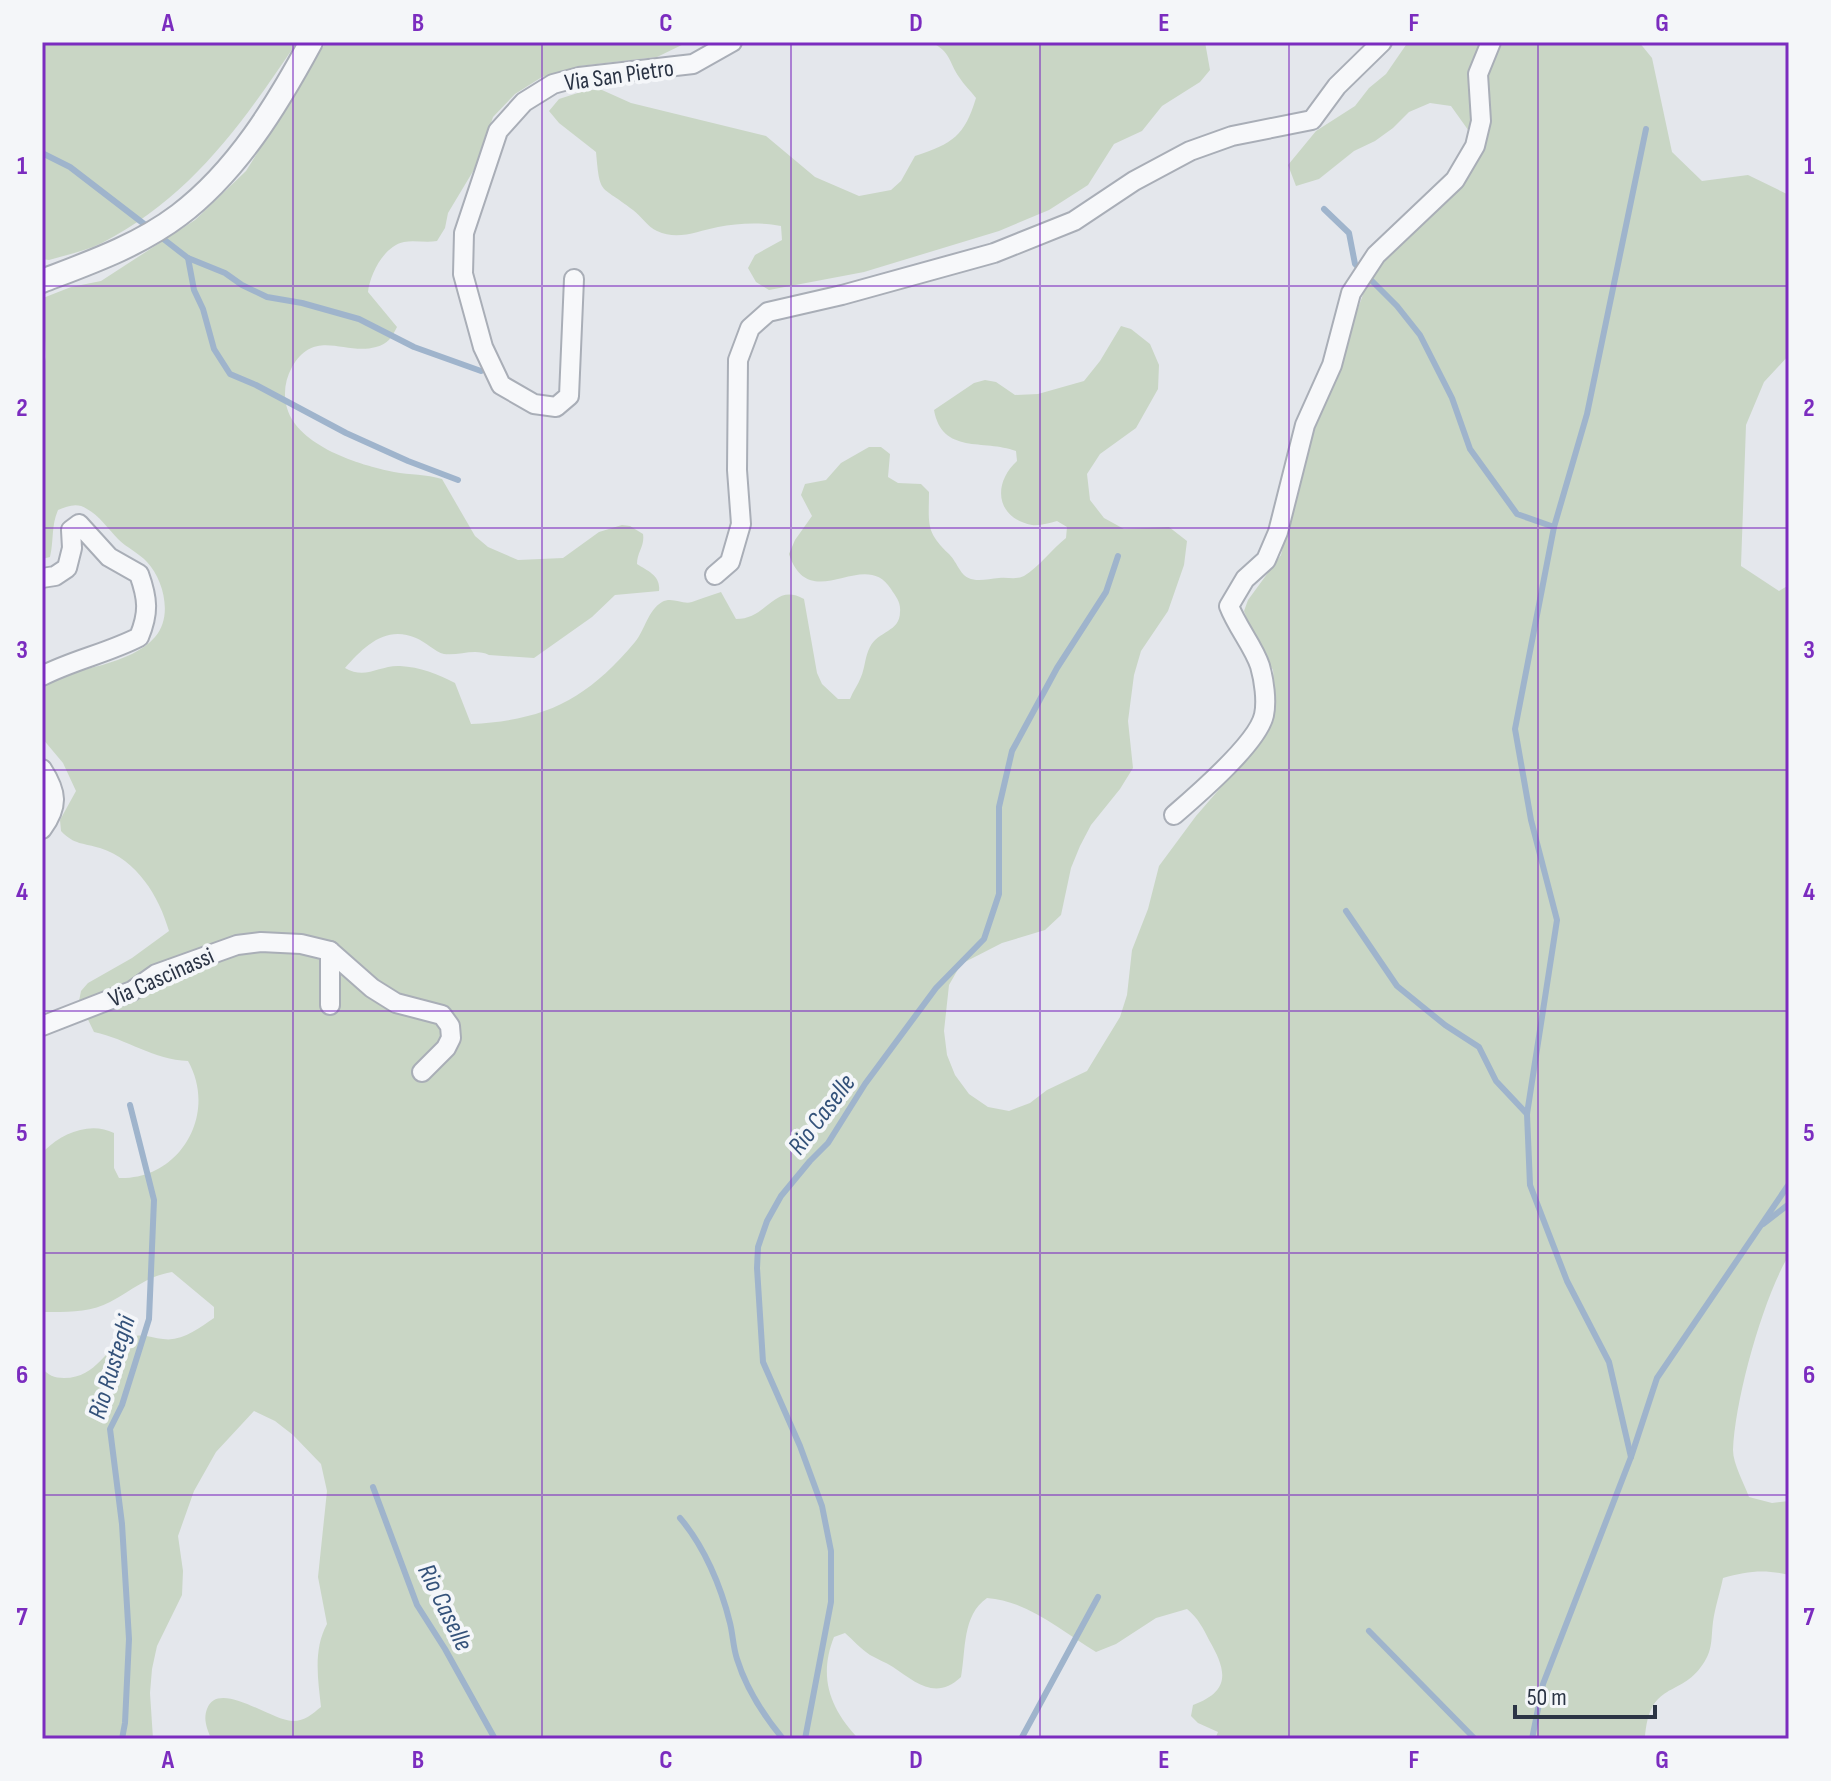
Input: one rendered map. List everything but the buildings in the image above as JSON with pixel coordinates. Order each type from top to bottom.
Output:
[{"type":"street","points":[[42,281],[110,256],[180,215],[238,157],[285,91],[311,42]]},
{"type":"street","name":"Via San Pietro","points":[[574,279],[569,396],[556,407],[534,404],[501,385],[483,347],[463,274],[464,233],[498,131],[524,102],[553,84],[579,77],[693,64],[732,42]]},
{"type":"street","points":[[715,575],[730,562],[741,524],[737,470],[738,360],[750,328],[768,312],[994,253],[1074,221],[1134,181],[1190,151],[1232,136],[1312,120],[1337,86],[1382,42]]},
{"type":"street","points":[[1174,815],[1205,788],[1251,739],[1264,716],[1259,665],[1229,606],[1245,579],[1266,560],[1278,532],[1305,425],[1332,365],[1351,293],[1376,255],[1455,180],[1475,146],[1481,121],[1478,74],[1491,42]]},
{"type":"street","points":[[42,578],[55,576],[67,568],[72,548],[71,530],[79,524],[109,557],[139,574],[147,597],[147,617],[139,637],[42,676]]},
{"type":"street","points":[[42,769],[53,786],[53,814],[42,829]]},
{"type":"street","name":"Via Cascinassi","points":[[42,1026],[132,991],[156,974],[237,945],[284,942],[330,951]]},
{"type":"street","points":[[330,951],[330,1005]]},
{"type":"street","points":[[330,951],[372,988],[396,1003],[442,1015],[450,1026],[451,1038],[446,1048],[422,1072]]},
{"type":"green space","points":[[42,42],[297,42],[235,130],[162,204],[102,243],[49,260],[42,259]]},
{"type":"green space","points":[[326,42],[688,42],[657,57],[580,66],[542,77],[515,94],[493,117],[478,163],[448,213],[445,228],[437,241],[408,241],[397,245],[384,255],[375,269],[368,292],[397,327],[387,342],[364,349],[331,345],[310,348],[301,355],[288,377],[285,392],[287,408],[303,433],[348,459],[394,472],[442,479],[475,536],[488,547],[518,560],[563,558],[599,532],[622,525],[643,534],[637,564],[656,578],[659,591],[615,595],[592,617],[534,658],[478,652],[444,654],[416,638],[394,634],[376,640],[345,668],[360,673],[392,666],[407,667],[442,677],[455,683],[471,724],[521,718],[563,703],[599,679],[617,662],[662,602],[692,602],[721,592],[736,619],[756,613],[785,595],[804,599],[817,673],[822,684],[838,699],[850,699],[870,647],[896,624],[900,605],[880,578],[867,574],[823,581],[810,580],[798,572],[789,554],[812,516],[801,495],[805,484],[826,480],[841,463],[869,447],[881,447],[890,454],[888,477],[898,483],[921,484],[929,492],[932,533],[964,575],[978,580],[1024,576],[1066,538],[1067,527],[1057,521],[1032,525],[1011,515],[1005,508],[1001,490],[1009,470],[1017,461],[1016,451],[955,440],[939,424],[934,410],[974,383],[985,380],[996,382],[1015,395],[1038,394],[1084,381],[1121,326],[1131,329],[1150,344],[1159,365],[1158,389],[1136,428],[1100,454],[1087,474],[1090,500],[1104,518],[1124,529],[1169,527],[1187,541],[1184,565],[1168,611],[1141,651],[1134,675],[1128,721],[1133,768],[1091,825],[1080,846],[1071,868],[1061,915],[1045,930],[1002,943],[961,964],[949,985],[944,1031],[947,1055],[955,1075],[969,1094],[988,1107],[1009,1111],[1030,1103],[1047,1090],[1087,1071],[1120,1017],[1127,995],[1132,950],[1148,909],[1159,866],[1196,816],[1268,733],[1276,708],[1273,670],[1256,643],[1244,611],[1248,600],[1281,555],[1307,448],[1365,289],[1382,264],[1458,191],[1481,148],[1451,106],[1430,103],[1409,112],[1393,128],[1354,151],[1319,179],[1296,186],[1288,165],[1316,131],[1355,106],[1369,88],[1386,74],[1408,42],[1639,42],[1652,58],[1672,152],[1702,181],[1748,175],[1789,195],[1789,355],[1764,382],[1746,425],[1741,566],[1779,591],[1789,585],[1789,1255],[1770,1296],[1752,1350],[1739,1404],[1733,1455],[1749,1497],[1772,1503],[1789,1501],[1789,1575],[1756,1572],[1723,1578],[1706,1659],[1694,1675],[1659,1698],[1648,1720],[1645,1739],[1215,1739],[1218,1732],[1198,1723],[1191,1716],[1193,1705],[1220,1686],[1222,1670],[1202,1627],[1187,1609],[1156,1618],[1116,1644],[1096,1652],[1030,1611],[1002,1600],[987,1598],[979,1605],[969,1623],[961,1677],[943,1688],[918,1683],[870,1655],[845,1633],[834,1637],[827,1666],[830,1692],[841,1716],[859,1739],[211,1739],[206,1724],[207,1709],[213,1701],[222,1698],[234,1699],[293,1721],[305,1718],[321,1707],[318,1654],[327,1624],[318,1577],[327,1491],[321,1464],[293,1435],[275,1421],[254,1411],[216,1452],[194,1491],[178,1536],[183,1571],[182,1595],[157,1646],[152,1669],[153,1739],[42,1739],[42,1368],[54,1377],[76,1377],[93,1367],[122,1341],[140,1335],[177,1338],[214,1318],[214,1307],[172,1272],[94,1308],[42,1312],[42,1148],[45,1150],[60,1138],[77,1131],[105,1130],[114,1133],[114,1168],[119,1178],[141,1176],[160,1168],[176,1156],[188,1140],[198,1102],[196,1081],[188,1061],[164,1057],[94,1032],[79,1001],[81,991],[88,983],[132,958],[169,931],[153,893],[135,870],[113,854],[75,841],[61,831],[60,820],[76,791],[63,763],[42,738],[42,683],[132,654],[145,646],[161,629],[165,609],[162,588],[147,562],[118,539],[96,515],[83,507],[72,505],[58,510],[50,557],[42,559],[42,374],[46,357],[43,298],[71,287],[101,281],[195,220],[246,171]]},
{"type":"green space","points":[[931,42],[1205,42],[1210,70],[1200,82],[1162,106],[1142,131],[1114,144],[1088,185],[1049,210],[999,231],[864,272],[769,290],[756,282],[748,268],[755,255],[782,240],[781,226],[733,225],[680,235],[657,231],[604,188],[596,152],[559,123],[549,111],[559,99],[587,90],[602,90],[631,103],[766,136],[815,177],[859,196],[891,190],[901,181],[915,156],[948,142],[967,122],[976,98],[946,54]]},
{"type":"waterway","points":[[1631,1457],[1609,1362],[1567,1281],[1530,1185],[1527,1114],[1557,920],[1531,820],[1515,729],[1554,527],[1587,414],[1646,129]]},
{"type":"waterway","points":[[42,153],[70,167],[148,227]]},
{"type":"waterway","points":[[1324,209],[1349,233],[1355,264],[1397,306],[1420,335],[1452,398],[1470,449],[1517,514],[1554,527]]},
{"type":"waterway","points":[[157,234],[188,258],[194,290],[203,309],[214,349],[230,374],[346,433],[458,480]]},
{"type":"waterway","points":[[188,258],[225,273],[267,297],[359,319],[414,347],[481,371]]},
{"type":"waterway","name":"Rio Caselle","points":[[805,1739],[831,1602],[831,1551],[822,1506],[763,1362],[758,1247],[767,1221],[781,1196],[828,1143],[865,1084],[936,988],[984,939],[999,894],[999,807],[1012,751],[1057,668],[1106,592],[1118,556]]},
{"type":"waterway","points":[[1346,911],[1397,986],[1445,1025],[1479,1047],[1496,1081],[1527,1114]]},
{"type":"waterway","name":"Rio Rusteghi","points":[[122,1739],[129,1639],[122,1524],[110,1429],[122,1405],[149,1319],[154,1200],[130,1105]]},
{"type":"waterway","points":[[1532,1739],[1543,1684],[1631,1457],[1657,1378],[1789,1184]]},
{"type":"waterway","points":[[1763,1224],[1789,1204]]},
{"type":"waterway","name":"Rio Caselle","points":[[373,1487],[417,1605],[495,1739]]},
{"type":"waterway","name":"Rio Caselle","points":[[680,1518],[697,1541],[717,1581],[745,1680],[762,1711],[783,1739]]},
{"type":"waterway","points":[[1021,1739],[1098,1597]]},
{"type":"waterway","points":[[1369,1631],[1475,1739]]}]
